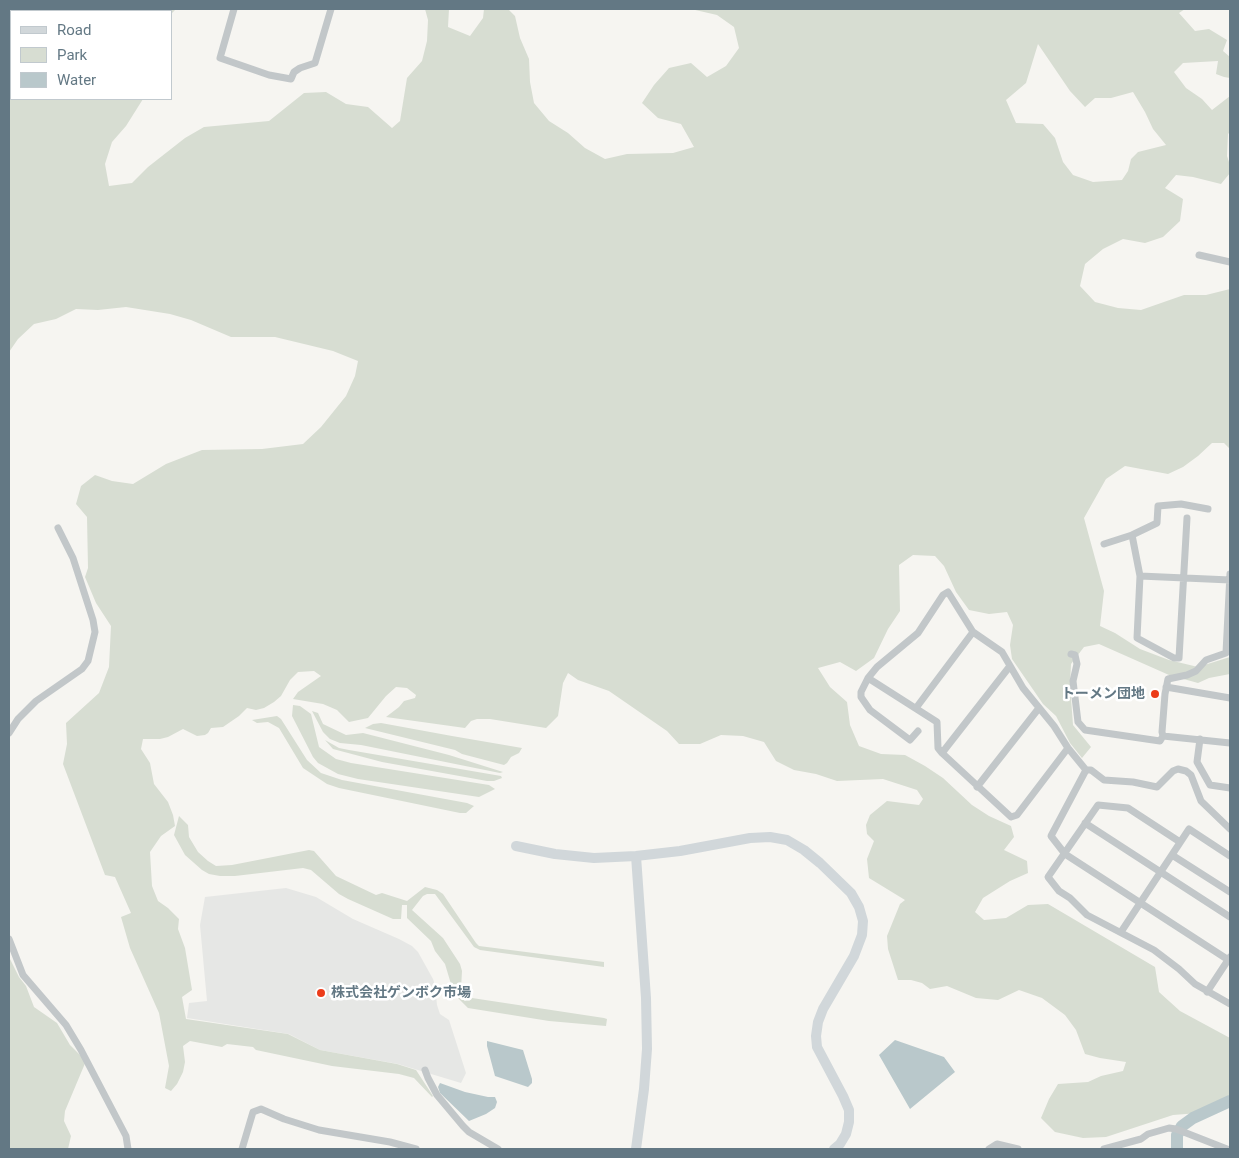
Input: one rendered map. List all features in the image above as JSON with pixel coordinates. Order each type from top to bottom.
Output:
[{"type":"street","points":[[234,9],[220,58],[291,79],[294,72],[314,63],[331,9]]},
{"type":"street","points":[[1199,255],[1230,262]]},
{"type":"street","points":[[1104,544],[1132,535],[1157,523],[1158,506],[1181,504],[1208,510]]},
{"type":"street","points":[[1132,535],[1140,576],[1137,638],[1174,658],[1179,658],[1188,518]]},
{"type":"street","points":[[9,733],[18,720],[36,701],[82,669],[88,661],[95,632],[94,620],[73,558],[58,528]]},
{"type":"street","points":[[1071,654],[1075,655],[1076,664],[1073,682],[1078,722],[1085,730],[1160,741],[1163,736],[1168,679],[1196,671],[1206,660],[1226,653],[1230,574]]},
{"type":"street","points":[[1140,576],[1230,580]]},
{"type":"street","points":[[918,731],[910,740],[870,710],[861,692],[868,678],[877,667],[918,633],[943,595],[948,592],[973,632],[1002,652],[1023,688],[1086,770],[1091,770],[1104,780],[1133,782],[1157,787],[1173,771],[1186,771],[1191,775],[1201,801],[1230,829]]},
{"type":"street","points":[[916,708],[973,632]]},
{"type":"street","points":[[942,754],[1010,666]]},
{"type":"street","points":[[868,678],[937,722],[938,748],[942,754],[1011,816],[1017,815],[1068,748]]},
{"type":"street","points":[[1166,687],[1230,698]]},
{"type":"street","points":[[977,786],[1039,708]]},
{"type":"street","points":[[1163,736],[1230,743]]},
{"type":"street","points":[[1200,739],[1197,762],[1210,785],[1230,788]]},
{"type":"street","points":[[1086,770],[1051,836],[1065,854],[1230,959],[1207,992]]},
{"type":"street","points":[[1180,842],[1128,808],[1098,805],[1048,877],[1059,891],[1070,898],[1087,915],[1160,954],[1195,984],[1230,1004]]},
{"type":"street","points":[[1085,823],[1230,918]]},
{"type":"street","points":[[1121,932],[1188,829],[1230,856]]},
{"type":"street","points":[[516,846],[555,854],[594,858],[680,851],[770,836],[787,840],[804,850],[820,863],[851,893],[859,907],[862,921],[862,935],[854,956],[823,1009],[818,1022],[816,1036],[820,1054],[844,1096],[849,1110],[846,1134],[840,1144],[834,1149]]},
{"type":"street","points":[[1172,855],[1230,892]]},
{"type":"street","points":[[636,856],[646,998],[647,1048],[636,1149]]},
{"type":"street","points":[[9,939],[23,974],[66,1025],[81,1050],[126,1136],[128,1149]]},
{"type":"street","points":[[425,1070],[437,1095],[463,1126],[469,1132],[498,1149]]},
{"type":"street","points":[[242,1149],[253,1112],[261,1108],[284,1119],[319,1130],[390,1142],[416,1149]]},
{"type":"street","points":[[1107,1149],[1169,1128],[1179,1130],[1227,1149]]},
{"type":"street","points":[[989,1149],[997,1144],[1018,1149]]},
{"type":"shaded area","name":"株式会社ゲンボク市場","points":[[286,888],[316,897],[353,919],[412,946],[418,952],[433,979],[440,1014],[449,1020],[466,1073],[461,1083],[398,1064],[320,1050],[289,1034],[187,1018],[189,1003],[207,1001],[200,925],[205,897]]},
{"type":"green space","points":[[9,9],[176,9],[172,13],[172,10],[10,10],[10,100],[142,100],[126,126],[112,142],[105,164],[109,186],[132,183],[148,167],[185,138],[204,127],[269,121],[304,93],[326,92],[346,104],[368,107],[392,128],[400,121],[407,78],[422,61],[427,41],[428,20],[425,9],[449,9],[448,27],[470,36],[483,18],[484,9],[508,9],[515,16],[520,38],[529,59],[530,82],[534,103],[549,121],[568,133],[585,148],[605,159],[627,154],[673,153],[694,147],[681,124],[658,118],[642,103],[669,68],[691,63],[707,77],[726,66],[739,48],[734,27],[717,15],[691,9],[1185,9],[1179,13],[1195,31],[1209,29],[1227,40],[1223,51],[1230,57],[1230,78],[1216,74],[1218,61],[1183,63],[1174,72],[1186,88],[1202,99],[1212,110],[1230,96],[1230,132],[1228,134],[1227,156],[1230,173],[1221,184],[1176,175],[1165,188],[1183,199],[1180,221],[1163,237],[1145,243],[1123,239],[1103,249],[1085,264],[1080,286],[1095,302],[1118,308],[1141,310],[1184,295],[1206,295],[1230,289],[1230,449],[1224,443],[1212,443],[1183,467],[1168,474],[1125,466],[1106,479],[1084,518],[1104,591],[1100,626],[1140,649],[1169,660],[1198,667],[1230,657],[1230,674],[1209,678],[1198,683],[1169,675],[1099,644],[1084,647],[1071,664],[1070,685],[1073,725],[1091,747],[1082,758],[1070,743],[1056,716],[1043,704],[1012,659],[1010,645],[1013,625],[1007,612],[989,614],[969,610],[956,592],[944,566],[935,556],[913,555],[899,565],[900,611],[888,629],[874,658],[856,671],[840,662],[818,668],[830,687],[847,702],[850,725],[859,746],[881,754],[905,755],[943,778],[972,805],[989,816],[1011,826],[1014,837],[1004,850],[1027,861],[1028,873],[1010,881],[983,898],[975,912],[984,920],[1006,918],[1028,905],[1048,904],[1155,967],[1159,992],[1180,1011],[1230,1038],[1230,1103],[1199,1113],[1173,1115],[1106,1137],[1083,1138],[1055,1132],[1041,1118],[1058,1084],[1088,1082],[1101,1076],[1123,1071],[1126,1062],[1085,1054],[1076,1030],[1065,1015],[1042,998],[1019,990],[998,1000],[976,998],[947,986],[930,989],[922,983],[911,980],[898,980],[888,949],[887,936],[900,904],[905,900],[869,878],[867,859],[874,841],[867,834],[866,825],[870,815],[887,801],[919,805],[923,799],[917,790],[883,779],[837,781],[816,774],[794,770],[776,761],[764,742],[743,736],[721,735],[700,744],[679,744],[667,731],[609,691],[578,680],[568,673],[563,683],[558,716],[546,728],[490,719],[477,719],[471,721],[465,728],[386,717],[404,701],[415,698],[416,695],[407,688],[396,687],[368,718],[349,722],[337,710],[323,704],[293,699],[298,692],[321,676],[314,671],[298,672],[290,680],[281,696],[274,702],[256,710],[247,708],[223,727],[211,728],[205,735],[197,736],[183,729],[160,739],[143,739],[141,749],[150,763],[154,784],[168,802],[175,826],[161,836],[150,852],[152,886],[158,901],[179,919],[178,929],[185,948],[192,990],[182,997],[186,1019],[288,1034],[320,1050],[397,1064],[416,1070],[433,1096],[414,1078],[399,1074],[332,1066],[256,1050],[253,1047],[227,1044],[222,1047],[190,1041],[183,1046],[185,1062],[183,1072],[177,1084],[171,1091],[165,1088],[169,1066],[159,1013],[130,948],[121,917],[131,913],[115,877],[105,875],[63,764],[67,744],[66,723],[99,693],[109,667],[111,626],[96,603],[85,577],[88,568],[87,517],[76,504],[81,486],[95,475],[112,481],[133,484],[166,464],[202,450],[262,449],[303,444],[321,427],[346,396],[355,376],[358,361],[333,351],[275,337],[231,337],[191,320],[170,314],[126,307],[98,310],[76,309],[56,319],[34,324],[18,339],[9,352]],"holes":[[[1038,44],[1070,91],[1085,107],[1095,98],[1111,98],[1133,92],[1153,129],[1166,145],[1138,152],[1131,159],[1128,171],[1122,180],[1093,182],[1073,175],[1063,162],[1055,138],[1043,124],[1016,123],[1006,100],[1026,83]]]},
{"type":"green space","points":[[293,705],[300,706],[311,714],[319,747],[336,759],[489,785],[495,789],[479,797],[358,779],[338,774],[318,763],[313,757],[292,716]]},
{"type":"green space","points":[[312,711],[318,713],[323,724],[346,735],[363,733],[449,755],[503,772],[500,773],[361,745],[340,743],[330,739],[323,732]]},
{"type":"green space","points":[[277,716],[281,719],[307,760],[321,773],[342,780],[467,803],[474,806],[466,813],[460,813],[327,784],[303,768],[279,728],[268,722],[257,723],[252,720]]},
{"type":"green space","points":[[381,723],[522,748],[519,753],[511,757],[504,765],[462,754],[455,750],[365,728]]},
{"type":"green space","points":[[325,740],[339,748],[501,776],[502,778],[487,781],[382,762],[333,749]]},
{"type":"green space","points":[[179,816],[188,825],[189,837],[198,852],[216,866],[232,865],[309,850],[314,851],[336,876],[376,895],[382,893],[407,901],[425,887],[437,890],[443,894],[479,946],[604,962],[604,967],[480,950],[474,947],[435,894],[423,896],[412,910],[443,938],[460,964],[462,971],[462,993],[472,998],[604,1018],[607,1019],[606,1026],[549,1021],[468,1008],[454,994],[445,964],[435,951],[431,941],[407,918],[407,905],[402,905],[401,919],[393,919],[339,894],[311,870],[303,868],[235,876],[209,874],[185,855],[174,835]]},
{"type":"green space","points":[[9,957],[26,986],[34,1007],[57,1023],[70,1045],[86,1061],[65,1111],[64,1121],[71,1136],[68,1149],[9,1149]]},
{"type":"water","points":[[895,1040],[944,1057],[955,1072],[910,1109],[879,1055]]},
{"type":"water","points":[[487,1041],[523,1050],[532,1079],[532,1083],[528,1087],[495,1076]]},
{"type":"water","points":[[440,1083],[465,1092],[495,1097],[497,1102],[495,1108],[469,1121],[440,1093],[438,1087]]},
{"type":"waterway","points":[[1177,1149],[1177,1135],[1182,1126],[1193,1118],[1230,1101]]},
{"type":"place","name":"トーメン団地","points":[[1155,694]]},
{"type":"place","name":"株式会社ゲンボク市場","points":[[321,993]]}]
